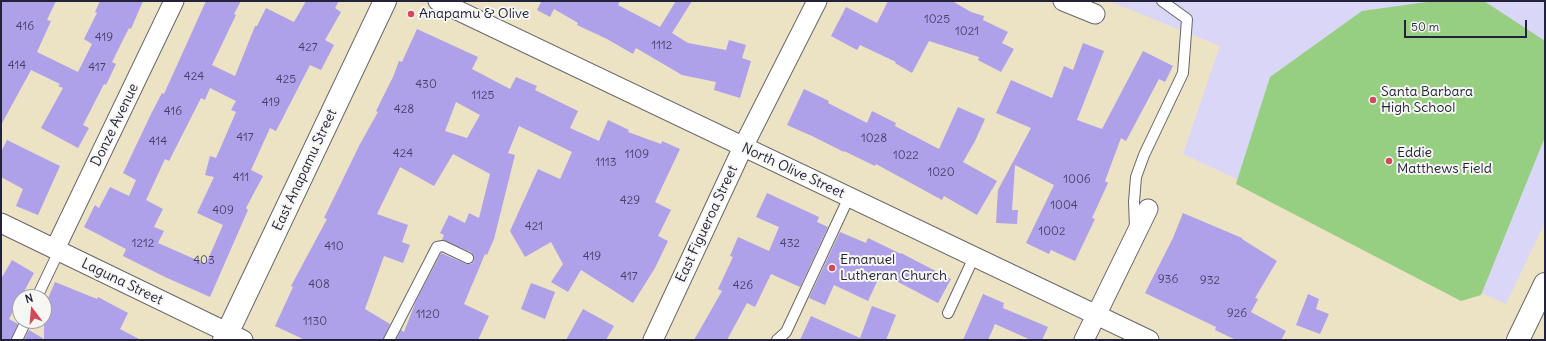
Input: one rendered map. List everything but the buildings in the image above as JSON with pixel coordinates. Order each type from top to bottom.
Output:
[{"type":"main road","name":"East Anapamu Street","points":[[231,338],[385,1]]},
{"type":"main road","points":[[1518,340],[1544,291]]},
{"type":"street","name":"Donze Avenue","points":[[57,250],[174,1]]},
{"type":"street","name":"North Olive Street","points":[[438,1],[1149,340]]},
{"type":"street","name":"East Figueroa Street","points":[[653,340],[744,147],[817,1]]},
{"type":"street","points":[[1063,1],[1094,14]]},
{"type":"street","points":[[1084,340],[1148,209]]},
{"type":"street","name":"Laguna Street","points":[[1,223],[231,338]]},
{"type":"lane","points":[[1136,233],[1134,202],[1136,177],[1144,155],[1184,73],[1187,19],[1162,1]]},
{"type":"lane","points":[[777,340],[786,332],[849,197]]},
{"type":"lane","points":[[390,340],[437,247],[443,246],[468,258]]},
{"type":"lane","points":[[40,289],[57,250]]},
{"type":"lane","points":[[948,313],[974,257]]},
{"type":"lane","points":[[17,340],[22,329]]},
{"type":"shaded area","name":"Eddie Matthews Field","points":[[1109,1],[1545,1],[1545,222],[1506,304],[1183,154],[1220,46]]},
{"type":"green space","name":"Eddie Matthews Field","points":[[1434,1],[1484,1],[1545,41],[1545,137],[1481,295],[1461,301],[1236,184],[1270,77],[1362,11]]},
{"type":"place","name":"Anapamu & Olive","points":[[411,14]]},
{"type":"place","name":"Santa Barbara High School","points":[[1373,100]]},
{"type":"place","name":"Eddie Matthews Field","points":[[1389,161]]},
{"type":"place","name":"Emanuel Lutheran Church","points":[[832,268]]}]
